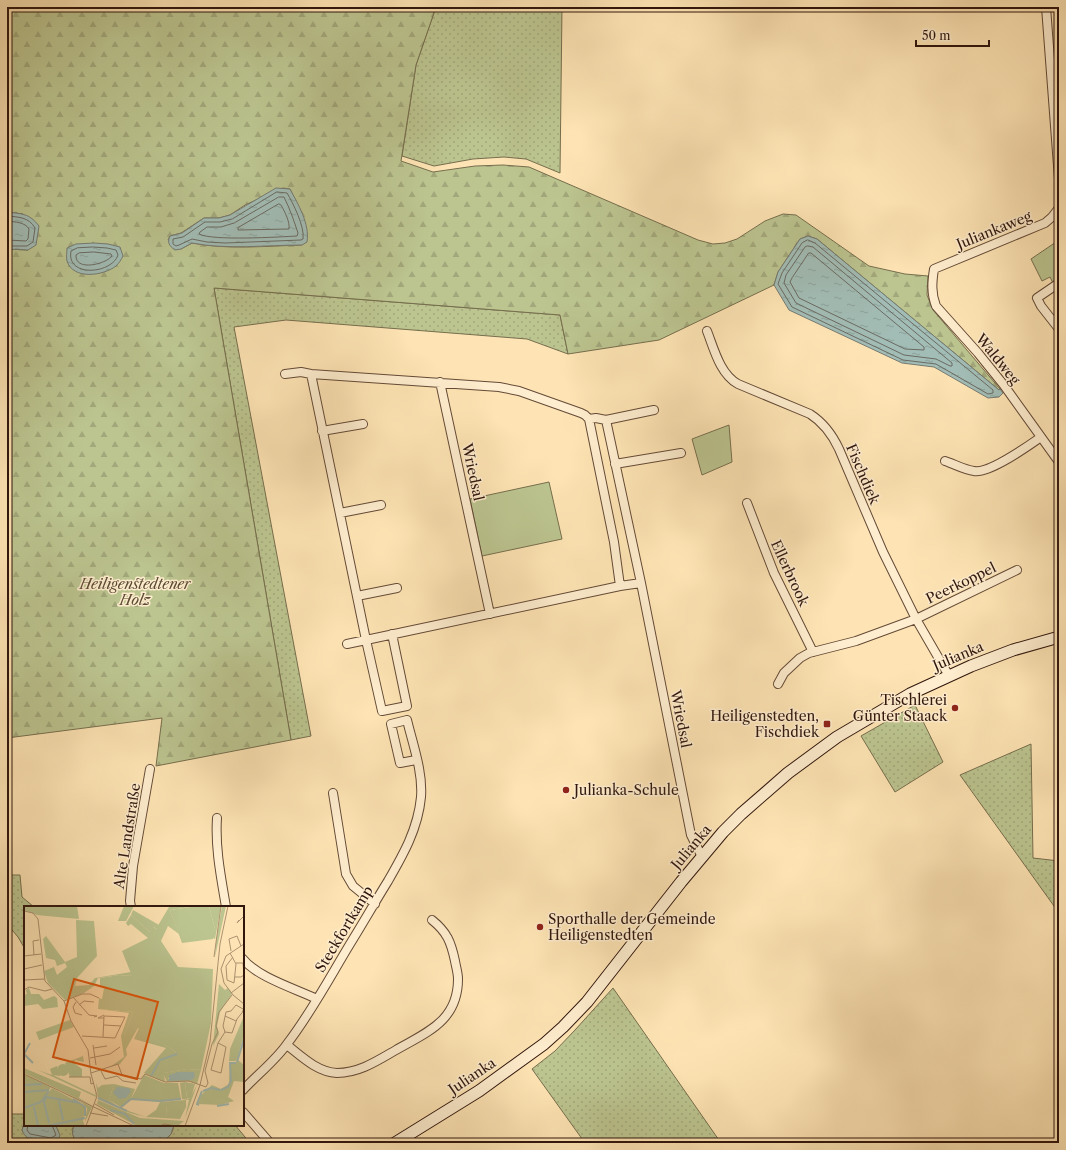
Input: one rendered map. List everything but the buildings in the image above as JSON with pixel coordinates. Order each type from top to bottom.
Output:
[{"type":"street","points":[[1046,7],[1059,179]]},
{"type":"street","name":"Juliankaweg","points":[[934,269],[1045,223],[1059,208]]},
{"type":"street","name":"Waldweg","points":[[934,269],[932,283],[933,297],[936,306],[978,353],[1003,384],[1040,438],[1059,462]]},
{"type":"street","points":[[1059,283],[1037,298],[1041,306],[1059,329]]},
{"type":"street","name":"Fischdiek","points":[[707,331],[723,370],[731,380],[810,414],[817,418],[828,430],[839,449],[883,552],[916,619],[949,676]]},
{"type":"street","points":[[285,374],[301,372],[311,374],[440,382],[513,390],[585,415],[589,419],[614,542],[620,586]]},
{"type":"street","points":[[311,374],[382,711],[407,706],[392,634]]},
{"type":"street","name":"Wriedsal","points":[[440,382],[490,614]]},
{"type":"street","points":[[589,419],[596,418],[606,420],[654,410]]},
{"type":"street","name":"Wriedsal","points":[[606,420],[641,583],[691,835],[702,858]]},
{"type":"street","points":[[322,431],[363,424]]},
{"type":"street","points":[[945,461],[976,472],[989,468],[1009,458],[1040,438]]},
{"type":"street","points":[[615,464],[681,453]]},
{"type":"street","name":"Ellerbrook","points":[[746,503],[774,574],[813,652]]},
{"type":"street","points":[[340,513],[381,505]]},
{"type":"street","name":"Peerkoppel","points":[[916,619],[1017,570]]},
{"type":"street","points":[[347,644],[620,586],[641,583]]},
{"type":"street","points":[[357,596],[397,588]]},
{"type":"street","points":[[778,684],[784,673],[796,662],[813,652],[856,641],[916,619]]},
{"type":"street","name":"Julianka","points":[[395,1143],[478,1091],[528,1056],[558,1031],[587,1002],[723,832],[788,773],[837,737],[910,694],[949,676],[1013,650],[1059,637]]},
{"type":"street","name":"Steckfortkamp","points":[[244,1089],[287,1045],[375,904],[404,852],[416,821],[421,787],[416,760],[407,720],[391,724],[400,763],[416,760]]},
{"type":"street","name":"Alte Landstraße","points":[[131,906],[133,866],[150,769]]},
{"type":"street","points":[[333,793],[346,874],[354,886],[375,904]]},
{"type":"street","points":[[217,818],[217,848],[226,906]]},
{"type":"street","points":[[287,1045],[316,1067],[335,1073],[354,1071],[372,1064],[436,1027],[449,1013],[456,996],[458,978],[451,944],[443,928],[432,920]]},
{"type":"street","points":[[244,960],[251,967],[266,976],[317,998]]},
{"type":"street","points":[[244,1113],[270,1143]]},
{"type":"green space","name":"Heiligenstedtener Holz","points":[[7,7],[436,7],[416,65],[401,161],[433,172],[475,166],[503,165],[529,167],[698,240],[713,244],[725,243],[737,239],[765,221],[783,214],[796,215],[869,266],[905,274],[928,276],[927,295],[933,310],[1000,389],[999,390],[817,239],[808,236],[800,239],[778,272],[774,285],[659,340],[568,354],[560,315],[214,288],[291,740],[156,766],[162,718],[7,738],[7,249],[28,250],[23,214],[7,212]],"holes":[[[283,188],[290,189],[302,215],[302,245],[233,247],[192,243],[181,249],[168,240],[170,236],[181,233],[204,218],[219,218],[230,215],[245,205]]]},
{"type":"green space","points":[[436,7],[562,7],[560,173],[526,159],[504,157],[473,159],[434,166],[402,156],[416,65]]},
{"type":"green space","points":[[1059,240],[1059,281],[1053,283],[1050,277],[1042,281],[1031,259]]},
{"type":"green space","points":[[214,288],[560,315],[568,354],[527,339],[286,320],[234,327],[311,736],[291,740]]},
{"type":"green space","points":[[729,425],[732,462],[702,475],[692,439]]},
{"type":"green space","points":[[549,482],[562,539],[482,556],[470,499]]},
{"type":"green space","points":[[915,705],[943,762],[895,792],[861,736]]},
{"type":"green space","points":[[1031,744],[1033,858],[1059,861],[1059,913],[960,775]]},
{"type":"green space","points":[[7,875],[20,875],[22,897],[33,906],[24,906],[24,947],[18,937],[7,924]]},
{"type":"green space","points":[[613,988],[721,1143],[585,1143],[532,1069],[555,1051]]},
{"type":"green space","points":[[7,1114],[24,1114],[24,1124],[22,1130],[28,1138],[51,1142],[58,1140],[56,1126],[74,1126],[72,1129],[74,1139],[78,1143],[7,1143]]},
{"type":"green space","points":[[174,1126],[236,1126],[250,1143],[149,1143],[166,1139],[173,1130]]},
{"type":"water","points":[[276,188],[290,189],[300,208],[307,228],[307,242],[302,245],[233,247],[192,243],[181,249],[175,250],[170,245],[170,236],[182,233],[204,218],[219,218],[230,215]]},
{"type":"water","points":[[7,212],[28,216],[39,226],[36,245],[28,250],[7,249]]},
{"type":"water","points":[[808,236],[817,239],[1003,393],[999,397],[988,398],[934,367],[902,363],[789,310],[774,285],[778,272],[800,239]]},
{"type":"water","points":[[94,243],[120,247],[123,256],[116,266],[96,274],[82,274],[70,267],[67,261],[67,248],[76,244]]},
{"type":"water","points":[[24,1124],[24,1126],[56,1126],[60,1135],[58,1140],[35,1140],[28,1138],[22,1130]]},
{"type":"water","points":[[75,1126],[174,1126],[171,1134],[165,1140],[149,1143],[78,1143],[73,1134]]},
{"type":"place","name":"Tischlerei Günter Staack","points":[[955,708]]},
{"type":"place","name":"Heiligenstedten, Fischdiek","points":[[827,724]]},
{"type":"place","name":"Julianka-Schule","points":[[566,790]]},
{"type":"place","name":"Sporthalle der Gemeinde Heiligenstedten","points":[[540,927]]}]
